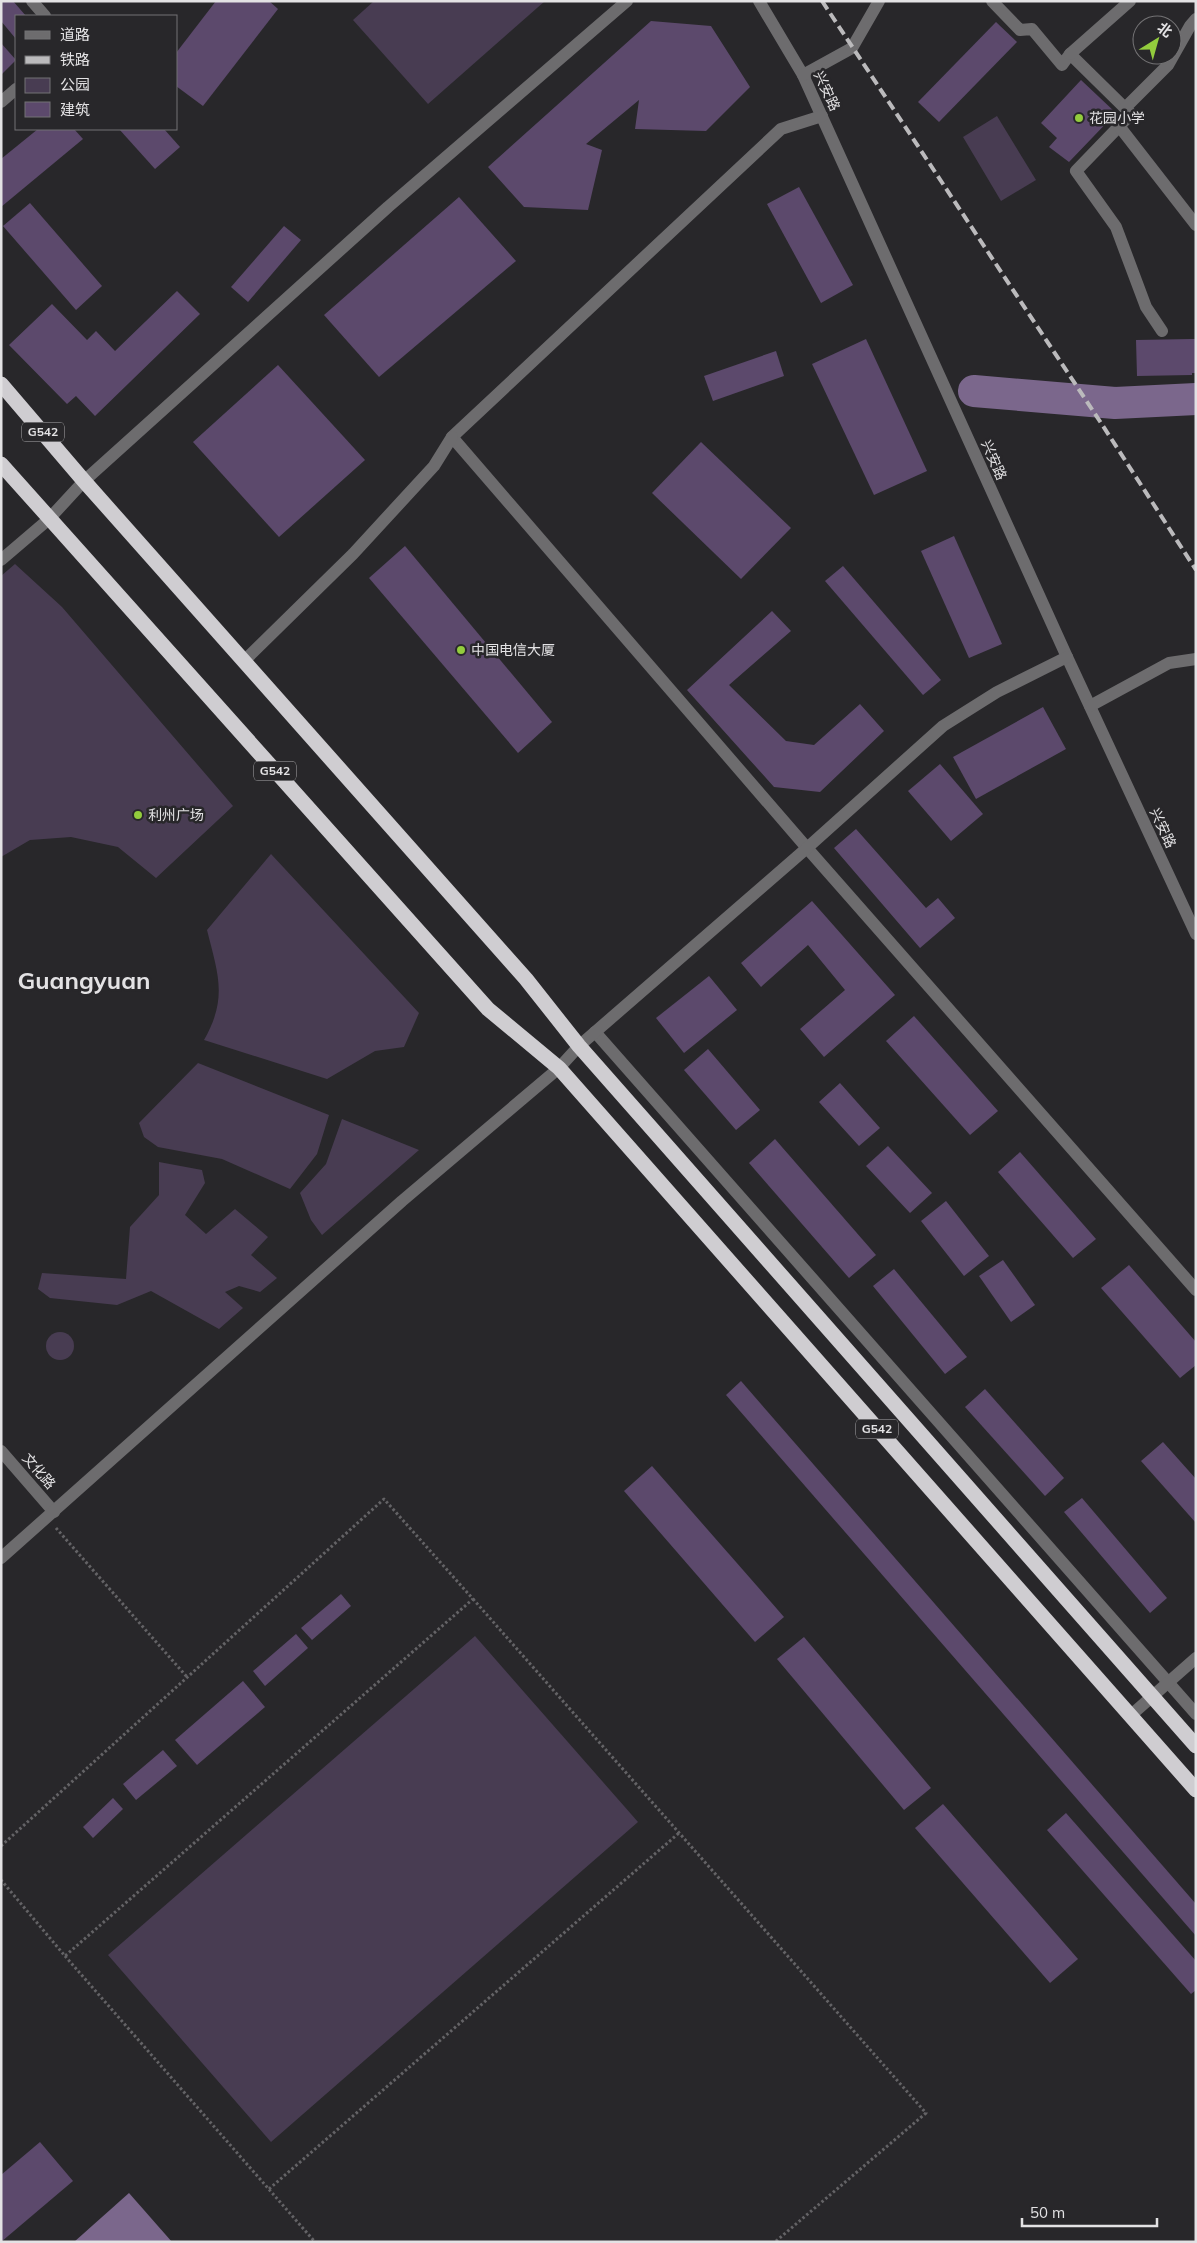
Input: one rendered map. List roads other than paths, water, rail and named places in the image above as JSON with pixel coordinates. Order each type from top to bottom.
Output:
[{"type":"highway","name":"G542","points":[[1,384],[84,481],[526,979],[579,1046],[1196,1746]]},
{"type":"highway","name":"G542","points":[[1,464],[488,1009],[559,1068],[1196,1790]]},
{"type":"street","points":[[32,1],[44,15]]},
{"type":"street","points":[[1,560],[49,519],[84,481],[388,207],[627,1]]},
{"type":"street","name":"兴安路","points":[[759,1],[803,75],[1066,657],[1196,934]]},
{"type":"street","points":[[803,75],[852,48],[879,1]]},
{"type":"street","points":[[992,1],[1020,30],[1032,29],[1062,65],[1070,54],[1130,1]]},
{"type":"street","points":[[1125,108],[1168,64],[1196,19]]},
{"type":"street","points":[[1070,54],[1131,114],[1076,171],[1116,227],[1146,306],[1162,331]]},
{"type":"street","points":[[1,102],[15,90]]},
{"type":"street","points":[[244,661],[387,518],[434,466],[452,437],[781,129],[822,116]]},
{"type":"street","points":[[1119,126],[1196,225]]},
{"type":"street","points":[[452,437],[807,848],[1196,1290]]},
{"type":"street","points":[[1,1558],[402,1201],[559,1068],[579,1046],[807,848],[943,726],[998,692],[1066,657]]},
{"type":"street","points":[[1090,706],[1169,663],[1196,659]]},
{"type":"street","points":[[595,1032],[1196,1714]]},
{"type":"street","name":"文化路","points":[[1,1451],[51,1515]]},
{"type":"street","points":[[1130,1716],[1196,1658]]},
{"type":"waterway","points":[[974,391],[1115,403],[1196,399]]},
{"type":"railway","points":[[822,1],[1196,570]]},
{"type":"place","name":"花园小学","points":[[1079,118]]},
{"type":"place","name":"中国电信大厦","points":[[461,650]]},
{"type":"place","name":"利州广场","points":[[138,815]]},
{"type":"district","name":"Guangyuan","points":[[84,981]]}]
